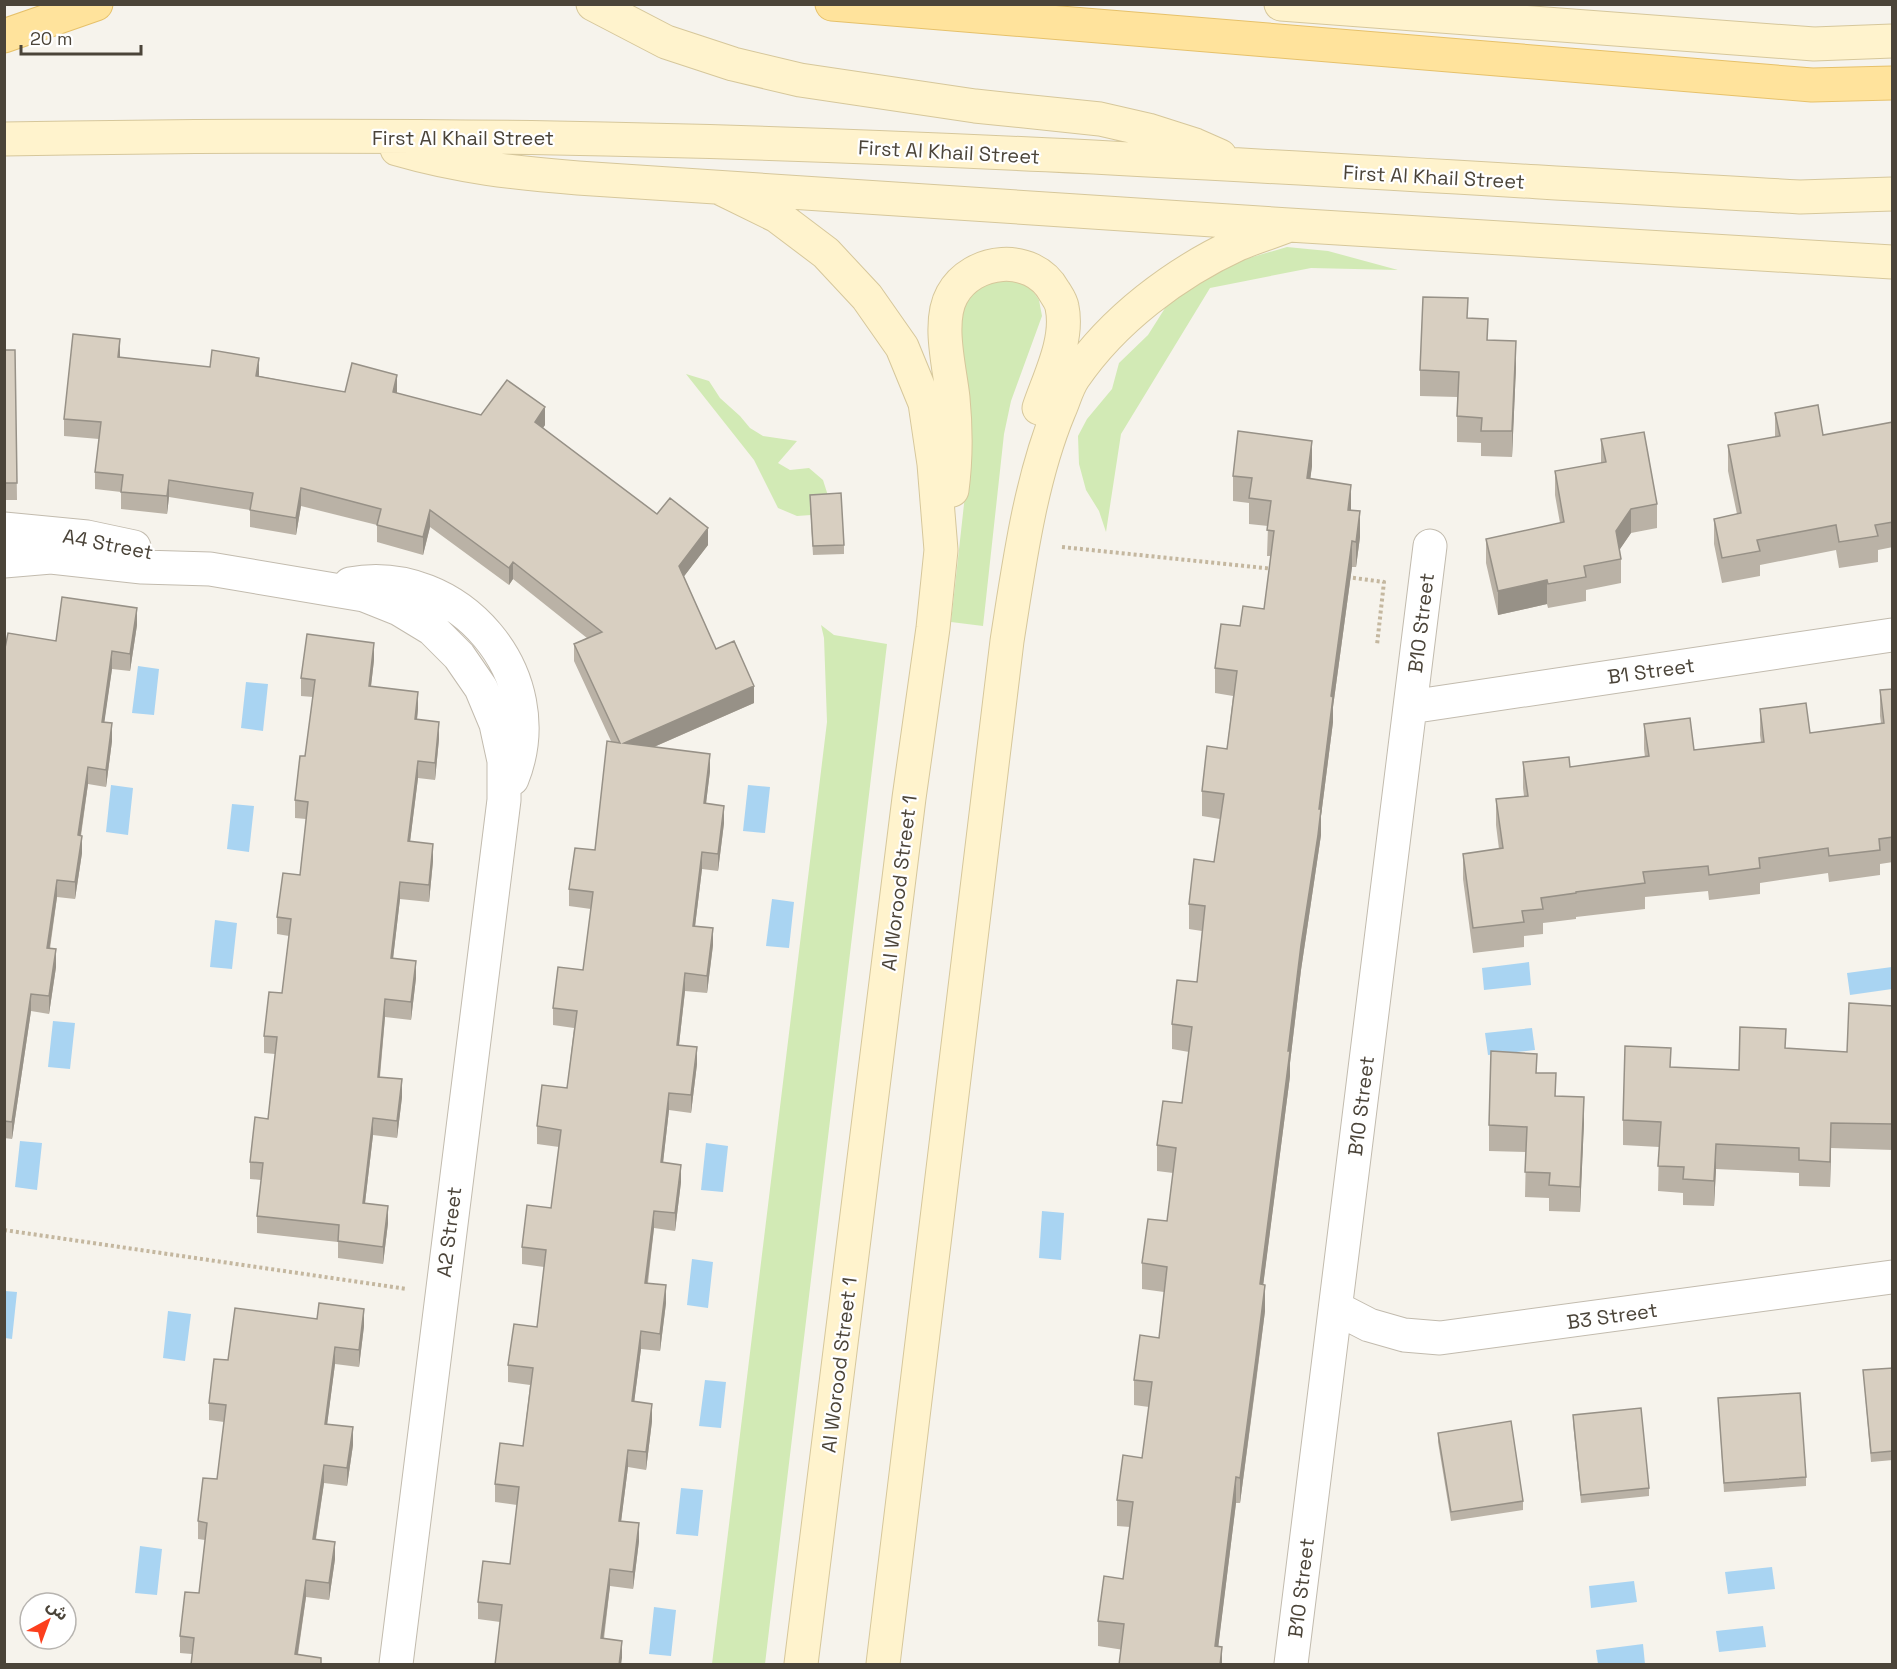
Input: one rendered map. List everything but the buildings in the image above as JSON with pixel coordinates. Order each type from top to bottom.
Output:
[{"type":"main road","points":[[4,36],[96,4]]},
{"type":"main road","points":[[832,4],[1812,85],[1893,83]]},
{"type":"street","points":[[593,4],[666,42],[755,69],[800,80],[921,99],[1100,119],[1196,145],[1241,166]]},
{"type":"street","points":[[1281,4],[1814,44],[1893,41]]},
{"type":"street","name":"First Al Khail Street","points":[[4,139],[189,136],[556,138],[918,149],[1800,197],[1893,194]]},
{"type":"street","points":[[358,137],[430,158],[504,172],[722,189],[1893,262]]},
{"type":"street","name":"Al Worood Street 1","points":[[722,189],[777,216],[826,253],[867,297],[902,347],[925,403],[934,464],[941,550],[801,1665]]},
{"type":"street","points":[[883,1665],[1015,590],[1033,499],[1050,434],[1073,379],[1107,337],[1147,301],[1191,270],[1238,244],[1289,225]]},
{"type":"street","points":[[941,550],[954,475],[955,437],[945,318],[951,295],[966,277],[987,266],[1010,263],[1032,270],[1050,285],[1062,305],[1063,328],[1058,351],[1022,464],[1016,495],[1012,548],[1015,590]]},
{"type":"street","name":"A4 Street","points":[[4,529],[87,537],[129,546],[210,570]]},
{"type":"street","name":"B10 Street","points":[[1291,1665],[1430,546]]},
{"type":"street","name":"A4 Street","points":[[4,561],[51,557],[142,567],[210,570],[326,588],[361,582],[396,582],[430,592],[462,609],[488,633],[507,663],[519,697],[522,732],[517,768],[504,800]]},
{"type":"street","name":"B1 Street","points":[[1410,707],[1893,635]]},
{"type":"street","name":"A2 Street","points":[[396,1665],[504,800]]},
{"type":"street","name":"B3 Street","points":[[1336,1308],[1368,1325],[1404,1335],[1440,1338],[1893,1277]]},
{"type":"path","points":[[1060,557],[1062,545],[1277,570]]},
{"type":"path","points":[[1336,576],[1384,582],[1376,652]]},
{"type":"path","points":[[4,1230],[441,1294]]},
{"type":"green space","points":[[1287,247],[1328,251],[1398,270],[1311,268],[1210,288],[1121,434],[1106,532],[1099,511],[1086,490],[1079,464],[1078,436],[1087,419],[1112,389],[1119,363],[1148,335],[1167,305],[1188,283],[1242,260]]},
{"type":"green space","points":[[986,271],[1028,284],[1039,300],[1042,316],[1011,401],[1004,434],[983,626],[951,622],[967,477],[955,315]]},
{"type":"green space","points":[[686,374],[709,381],[720,398],[750,428],[763,436],[797,441],[778,463],[790,470],[809,468],[823,480],[830,502],[811,503],[811,515],[797,516],[778,508],[754,460]]},
{"type":"green space","points":[[821,625],[834,635],[887,644],[765,1664],[712,1664],[827,722],[824,638]]},
{"type":"water","points":[[138,666],[159,669],[154,715],[132,713]]},
{"type":"water","points":[[246,682],[268,684],[263,731],[241,728]]},
{"type":"water","points":[[111,785],[133,788],[128,835],[106,832]]},
{"type":"water","points":[[748,785],[770,787],[765,833],[743,831]]},
{"type":"water","points":[[232,804],[254,806],[249,852],[227,849]]},
{"type":"water","points":[[772,899],[794,902],[789,948],[766,946]]},
{"type":"water","points":[[215,920],[237,923],[232,969],[210,967]]},
{"type":"water","points":[[1529,962],[1531,985],[1484,990],[1482,968]]},
{"type":"water","points":[[1892,967],[1892,989],[1850,995],[1847,973]]},
{"type":"water","points":[[53,1021],[75,1023],[70,1069],[48,1067]]},
{"type":"water","points":[[1532,1028],[1535,1050],[1488,1055],[1485,1033]]},
{"type":"water","points":[[20,1141],[42,1143],[37,1190],[15,1187]]},
{"type":"water","points":[[706,1143],[728,1146],[723,1192],[701,1190]]},
{"type":"water","points":[[1042,1211],[1064,1213],[1061,1260],[1039,1258]]},
{"type":"water","points":[[692,1259],[713,1262],[708,1308],[687,1305]]},
{"type":"water","points":[[5,1291],[17,1292],[12,1339],[5,1338]]},
{"type":"water","points":[[168,1311],[191,1314],[185,1361],[163,1358]]},
{"type":"water","points":[[705,1380],[726,1382],[721,1428],[699,1426]]},
{"type":"water","points":[[681,1488],[703,1490],[698,1536],[676,1534]]},
{"type":"water","points":[[140,1546],[162,1549],[157,1595],[135,1593]]},
{"type":"water","points":[[1772,1567],[1775,1589],[1728,1594],[1725,1572]]},
{"type":"water","points":[[1634,1581],[1637,1602],[1591,1608],[1589,1586]]},
{"type":"water","points":[[654,1607],[676,1610],[671,1656],[649,1654]]},
{"type":"water","points":[[1763,1626],[1766,1647],[1719,1652],[1716,1631]]},
{"type":"water","points":[[1643,1644],[1645,1664],[1598,1664],[1596,1650]]}]
